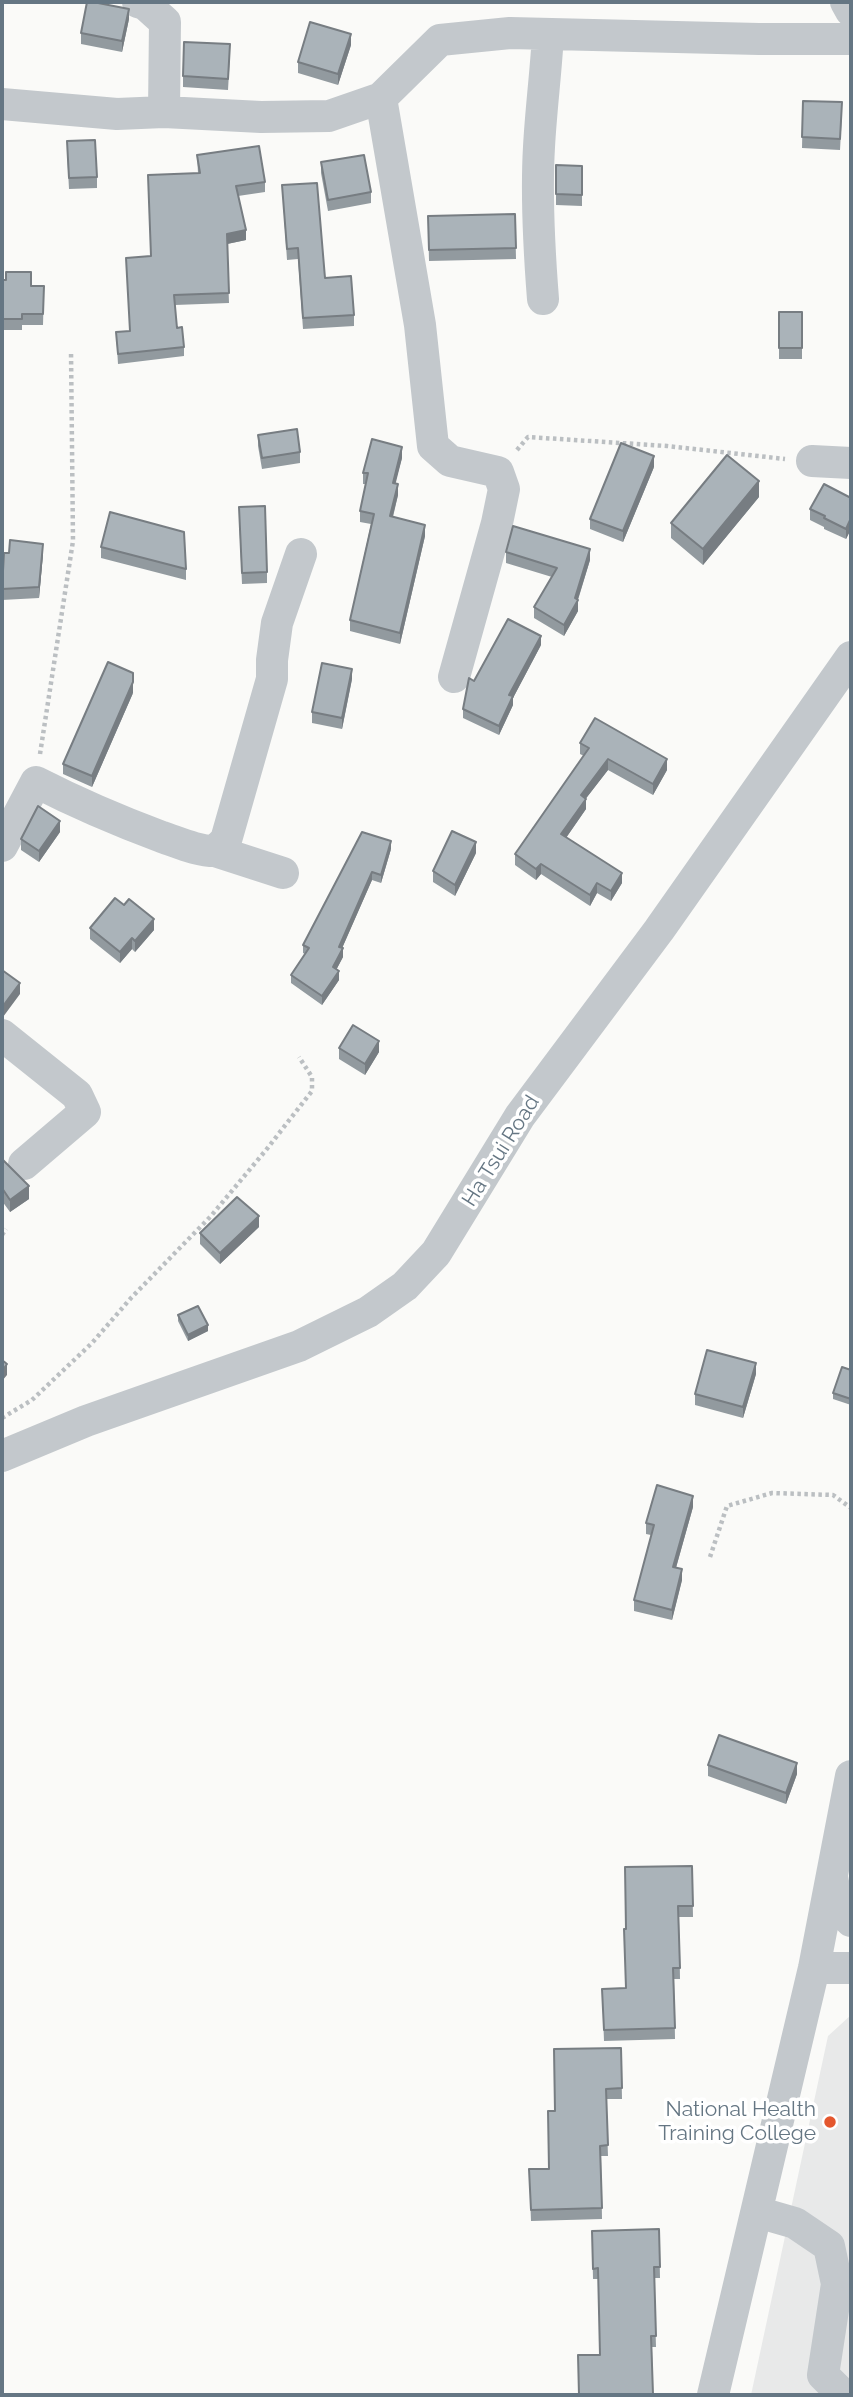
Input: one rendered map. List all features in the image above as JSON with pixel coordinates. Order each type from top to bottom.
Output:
[{"type":"street","points":[[138,2],[145,4],[165,22],[164,112]]},
{"type":"street","points":[[846,2],[851,11]]},
{"type":"street","points":[[2,104],[117,114],[164,112],[261,117],[329,116],[381,97],[440,40],[510,33],[851,39]]},
{"type":"street","points":[[542,299],[538,234],[539,147],[548,34]]},
{"type":"street","points":[[381,97],[420,325],[433,446],[450,461],[498,472],[504,489],[454,677]]},
{"type":"street","points":[[811,461],[851,463]]},
{"type":"street","points":[[215,851],[226,840],[272,679],[277,623],[301,554]]},
{"type":"street","name":"Ha Tsui Road","points":[[2,1456],[86,1421],[299,1346],[368,1312],[405,1286],[436,1253],[520,1116],[659,930],[851,657]]},
{"type":"street","points":[[2,846],[36,782],[90,809],[156,835],[202,851],[215,851],[283,873]]},
{"type":"street","points":[[2,1035],[77,1095],[85,1112],[24,1164]]},
{"type":"street","points":[[713,2395],[814,1968],[851,1776]]},
{"type":"street","points":[[832,1876],[835,1896],[851,1921]]},
{"type":"street","points":[[814,1968],[851,1968]]},
{"type":"street","points":[[757,2212],[795,2223],[829,2246],[837,2284],[823,2375],[846,2395]]},
{"type":"path","points":[[36,782],[74,541],[71,351]]},
{"type":"path","points":[[498,472],[528,437],[667,446],[811,461]]},
{"type":"path","points":[[2,1418],[32,1400],[92,1343],[131,1298],[211,1216],[266,1150],[312,1091],[312,1077],[299,1057]]},
{"type":"path","points":[[2,1235],[6,1229]]},
{"type":"path","points":[[710,1558],[727,1506],[772,1493],[833,1495],[851,1508]]},
{"type":"shaded area","name":"National Health Training College","points":[[851,2015],[851,2395],[751,2395],[828,2036]]},
{"type":"building","points":[[87,2],[129,9],[122,41],[81,33]]},
{"type":"building","points":[[310,22],[351,34],[338,74],[298,62]]},
{"type":"building","points":[[184,42],[230,44],[228,79],[183,76]]},
{"type":"building","points":[[803,101],[842,102],[840,139],[802,137]]},
{"type":"building","points":[[95,140],[97,177],[69,178],[67,141]]},
{"type":"building","points":[[259,146],[265,182],[236,186],[246,230],[227,234],[229,293],[174,295],[177,328],[182,327],[184,347],[118,354],[116,332],[130,331],[126,258],[151,256],[148,175],[200,173],[197,155]]},
{"type":"building","points":[[364,155],[371,192],[328,200],[321,162]]},
{"type":"building","points":[[556,165],[582,166],[582,195],[556,194]]},
{"type":"building","points":[[317,183],[325,278],[351,276],[354,315],[303,318],[298,248],[287,249],[282,185]]},
{"type":"building","points":[[515,214],[516,248],[429,250],[428,216]]},
{"type":"building","points":[[6,272],[31,272],[31,286],[44,286],[43,314],[22,314],[22,319],[2,319],[2,280],[6,280]]},
{"type":"building","points":[[779,312],[802,312],[802,348],[779,348]]},
{"type":"building","points":[[297,429],[300,452],[262,458],[258,435]]},
{"type":"building","points":[[372,439],[402,447],[393,483],[398,484],[390,516],[425,525],[400,633],[350,620],[374,514],[360,511],[368,473],[363,473]]},
{"type":"building","points":[[621,443],[654,456],[623,531],[590,519]]},
{"type":"building","points":[[727,455],[759,481],[703,549],[671,523]]},
{"type":"building","points":[[824,484],[851,498],[851,518],[846,529],[810,509]]},
{"type":"building","points":[[265,506],[267,572],[242,573],[239,507]]},
{"type":"building","points":[[110,512],[184,532],[186,569],[101,547]]},
{"type":"building","points":[[513,526],[590,549],[575,598],[578,600],[564,625],[534,607],[557,568],[506,552]]},
{"type":"building","points":[[10,540],[43,544],[39,587],[2,589],[4,553],[9,553]]},
{"type":"building","points":[[508,619],[541,636],[509,695],[513,696],[499,726],[463,709],[469,678],[474,681]]},
{"type":"building","points":[[108,662],[133,673],[133,682],[92,776],[63,764]]},
{"type":"building","points":[[322,663],[352,669],[342,718],[312,712]]},
{"type":"building","points":[[595,718],[667,759],[653,784],[608,759],[581,795],[586,799],[561,834],[622,873],[611,891],[597,883],[590,895],[541,864],[536,869],[515,854],[589,748],[580,743]]},
{"type":"building","points":[[38,806],[60,821],[39,851],[21,839]]},
{"type":"building","points":[[452,831],[476,842],[455,885],[433,871]]},
{"type":"building","points":[[362,832],[391,841],[381,875],[372,872],[339,947],[343,948],[333,967],[339,971],[322,996],[291,975],[309,948],[303,945]]},
{"type":"building","points":[[115,898],[124,905],[129,899],[154,919],[135,941],[132,938],[120,952],[90,928]]},
{"type":"building","points":[[2,970],[20,983],[3,1006],[2,1006]]},
{"type":"building","points":[[353,1025],[379,1041],[365,1064],[339,1048]]},
{"type":"building","points":[[2,1159],[29,1186],[10,1200],[2,1188]]},
{"type":"building","points":[[237,1197],[259,1216],[220,1253],[200,1233]]},
{"type":"building","points":[[198,1306],[208,1325],[188,1335],[178,1315]]},
{"type":"building","points":[[707,1350],[756,1363],[743,1407],[695,1394]]},
{"type":"building","points":[[842,1367],[851,1370],[851,1399],[833,1393]]},
{"type":"building","points":[[657,1485],[693,1496],[673,1567],[682,1569],[672,1610],[634,1600],[654,1525],[646,1523]]},
{"type":"building","points":[[719,1735],[797,1763],[786,1793],[708,1765]]},
{"type":"building","points":[[692,1866],[693,1906],[678,1906],[680,1968],[673,1968],[675,2028],[604,2030],[602,1989],[626,1988],[625,1867]]},
{"type":"building","points":[[621,2048],[622,2088],[606,2089],[608,2145],[600,2146],[602,2208],[531,2210],[529,2169],[549,2169],[548,2111],[555,2111],[554,2049]]},
{"type":"building","points":[[659,2229],[660,2267],[654,2267],[656,2336],[651,2336],[653,2394],[579,2395],[578,2355],[600,2355],[598,2268],[593,2269],[592,2231]]},
{"type":"place","name":"National Health Training College","points":[[830,2122]]}]
